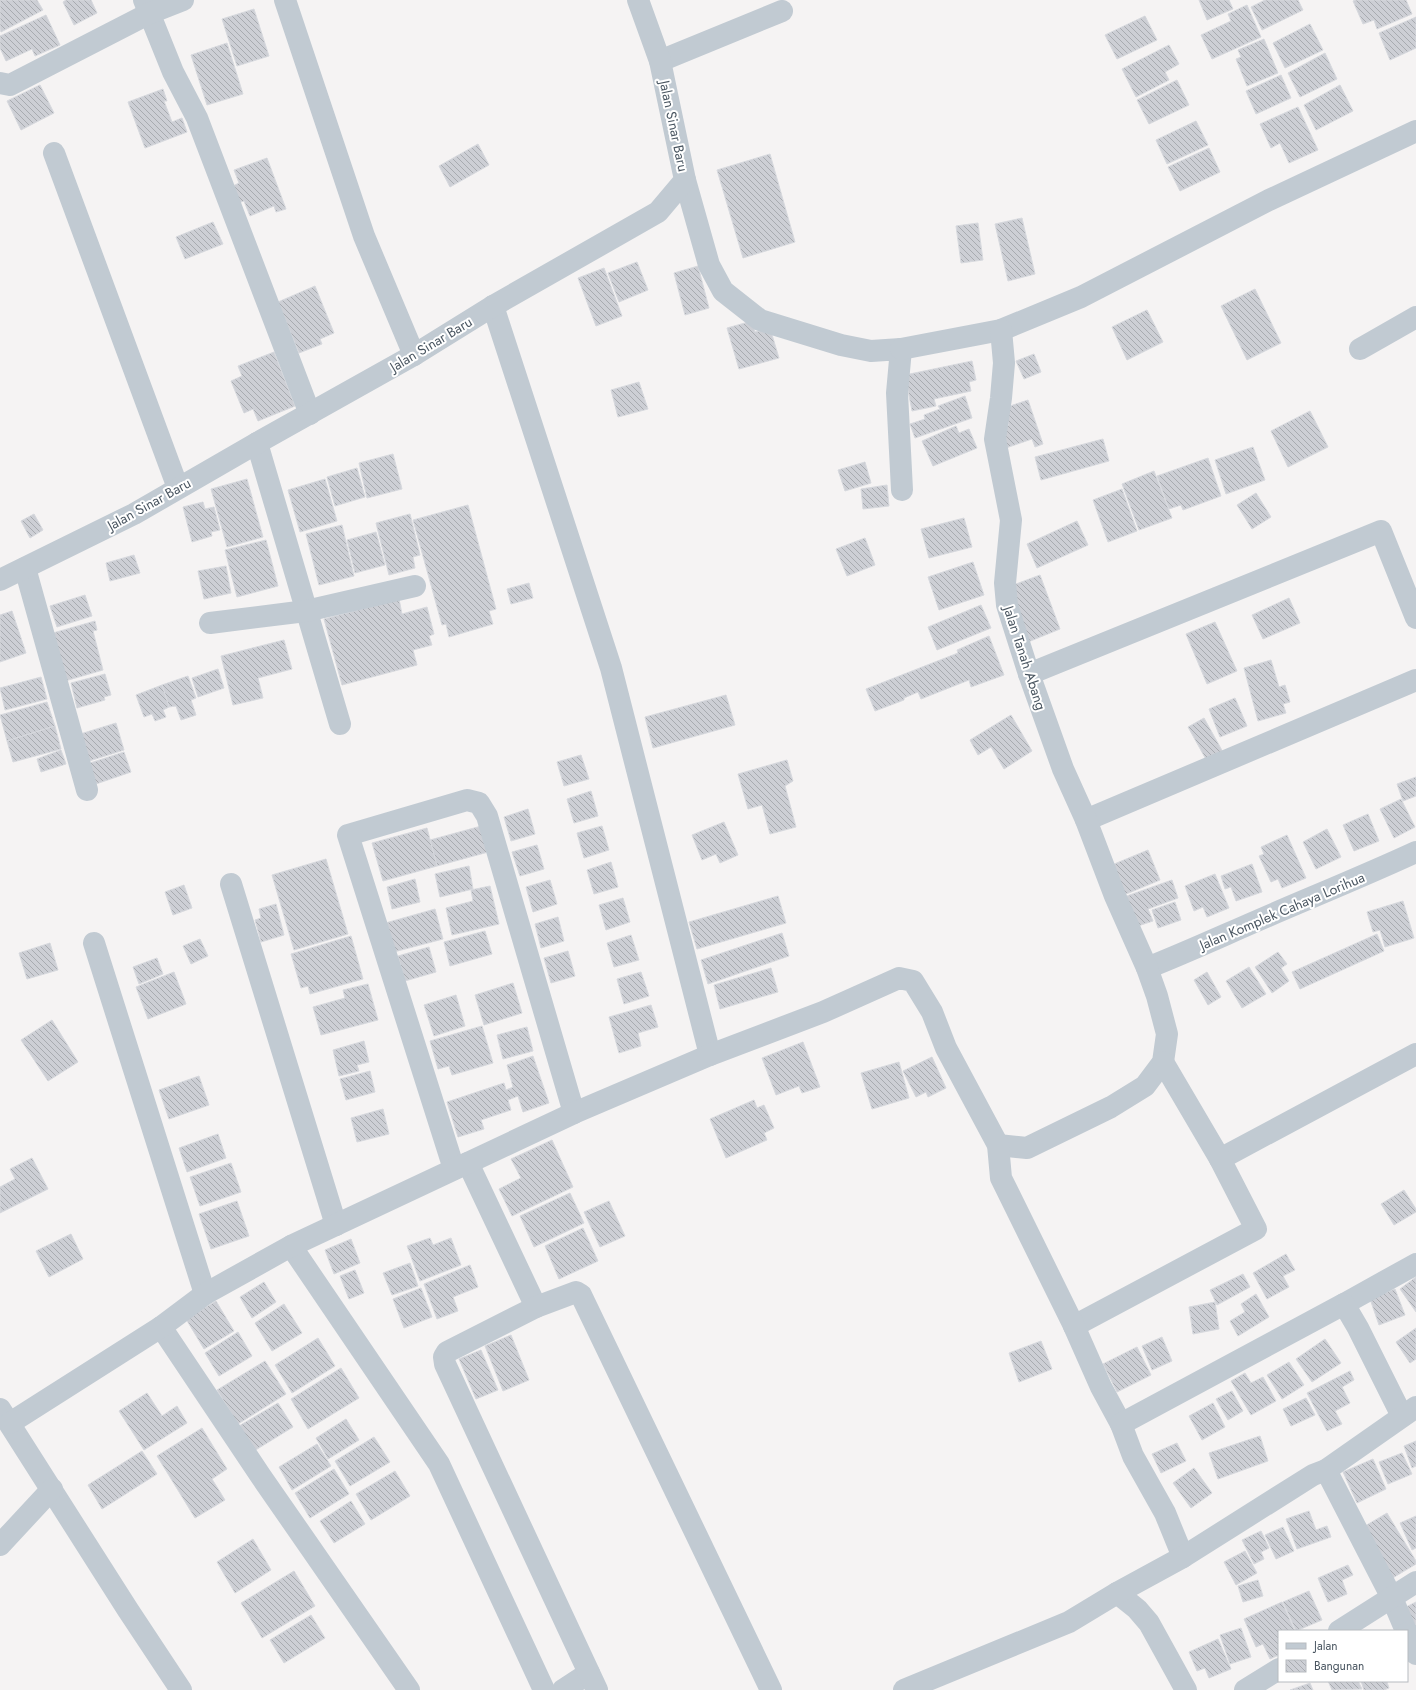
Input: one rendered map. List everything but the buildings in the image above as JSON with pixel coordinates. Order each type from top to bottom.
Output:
[{"type":"street","points":[[0,82],[10,85],[147,7],[183,0]]},
{"type":"street","points":[[285,0],[364,236],[414,356]]},
{"type":"street","name":"Jalan Sinar Baru","points":[[0,580],[134,514],[257,443],[414,356],[493,306],[658,212],[686,180],[660,61],[638,0]]},
{"type":"street","points":[[147,7],[173,72],[197,118],[310,414]]},
{"type":"street","points":[[660,61],[782,11]]},
{"type":"street","points":[[686,180],[709,265],[723,291],[760,320],[841,345],[872,351],[901,349],[988,334],[1001,330],[1081,297],[1269,200],[1416,131]]},
{"type":"street","points":[[54,153],[178,488]]},
{"type":"street","points":[[493,306],[611,668],[710,1055]]},
{"type":"street","points":[[1360,349],[1416,316]]},
{"type":"street","name":"Jalan Tanah Abang","points":[[1001,330],[1004,363],[995,439],[1011,520],[1005,583],[1007,605],[1029,674],[1063,769],[1086,820],[1116,896],[1147,968],[1157,996],[1167,1034],[1163,1062]]},
{"type":"street","points":[[901,349],[897,393],[902,490]]},
{"type":"street","points":[[257,443],[340,724]]},
{"type":"street","points":[[1029,674],[1381,531],[1416,618]]},
{"type":"street","points":[[25,568],[87,790]]},
{"type":"street","points":[[210,623],[306,611],[415,586]]},
{"type":"street","points":[[1086,820],[1416,680]]},
{"type":"street","points":[[536,1307],[461,1166],[348,835],[467,800],[479,803],[487,816],[574,1112]]},
{"type":"street","name":"Jalan Komplek Cahaya Lorihua","points":[[1147,968],[1348,883],[1416,852]]},
{"type":"street","points":[[231,884],[336,1225]]},
{"type":"street","points":[[94,943],[205,1294]]},
{"type":"street","points":[[181,1690],[128,1610],[5,1416],[161,1327],[205,1294],[291,1246],[574,1112],[710,1055],[823,1012],[899,978],[912,981],[932,1012],[946,1048],[998,1146],[1001,1178],[1074,1326],[1101,1387],[1121,1424],[1133,1456],[1165,1513],[1183,1557]]},
{"type":"street","points":[[1220,1159],[1416,1054]]},
{"type":"street","points":[[998,1146],[1027,1148],[1111,1107],[1145,1086],[1163,1062],[1220,1159],[1256,1229],[1074,1326]]},
{"type":"street","points":[[291,1246],[440,1464],[544,1690]]},
{"type":"street","points":[[1121,1424],[1416,1264]]},
{"type":"street","points":[[564,1690],[593,1681],[449,1371],[444,1357],[447,1352],[536,1307],[576,1292],[581,1295],[772,1690]]},
{"type":"street","points":[[911,1689],[1069,1622],[1117,1593],[1183,1557],[1307,1479],[1326,1470],[1409,1412],[1344,1304]]},
{"type":"street","points":[[161,1327],[260,1475],[408,1690]]},
{"type":"street","points":[[1326,1470],[1392,1598],[1405,1630]]},
{"type":"street","points":[[0,1545],[52,1489]]},
{"type":"street","points":[[1341,1630],[1416,1582]]},
{"type":"street","points":[[1117,1593],[1137,1610],[1149,1623],[1186,1690]]},
{"type":"street","points":[[1408,1636],[1416,1654]]},
{"type":"street","points":[[1245,1690],[1278,1670]]}]
